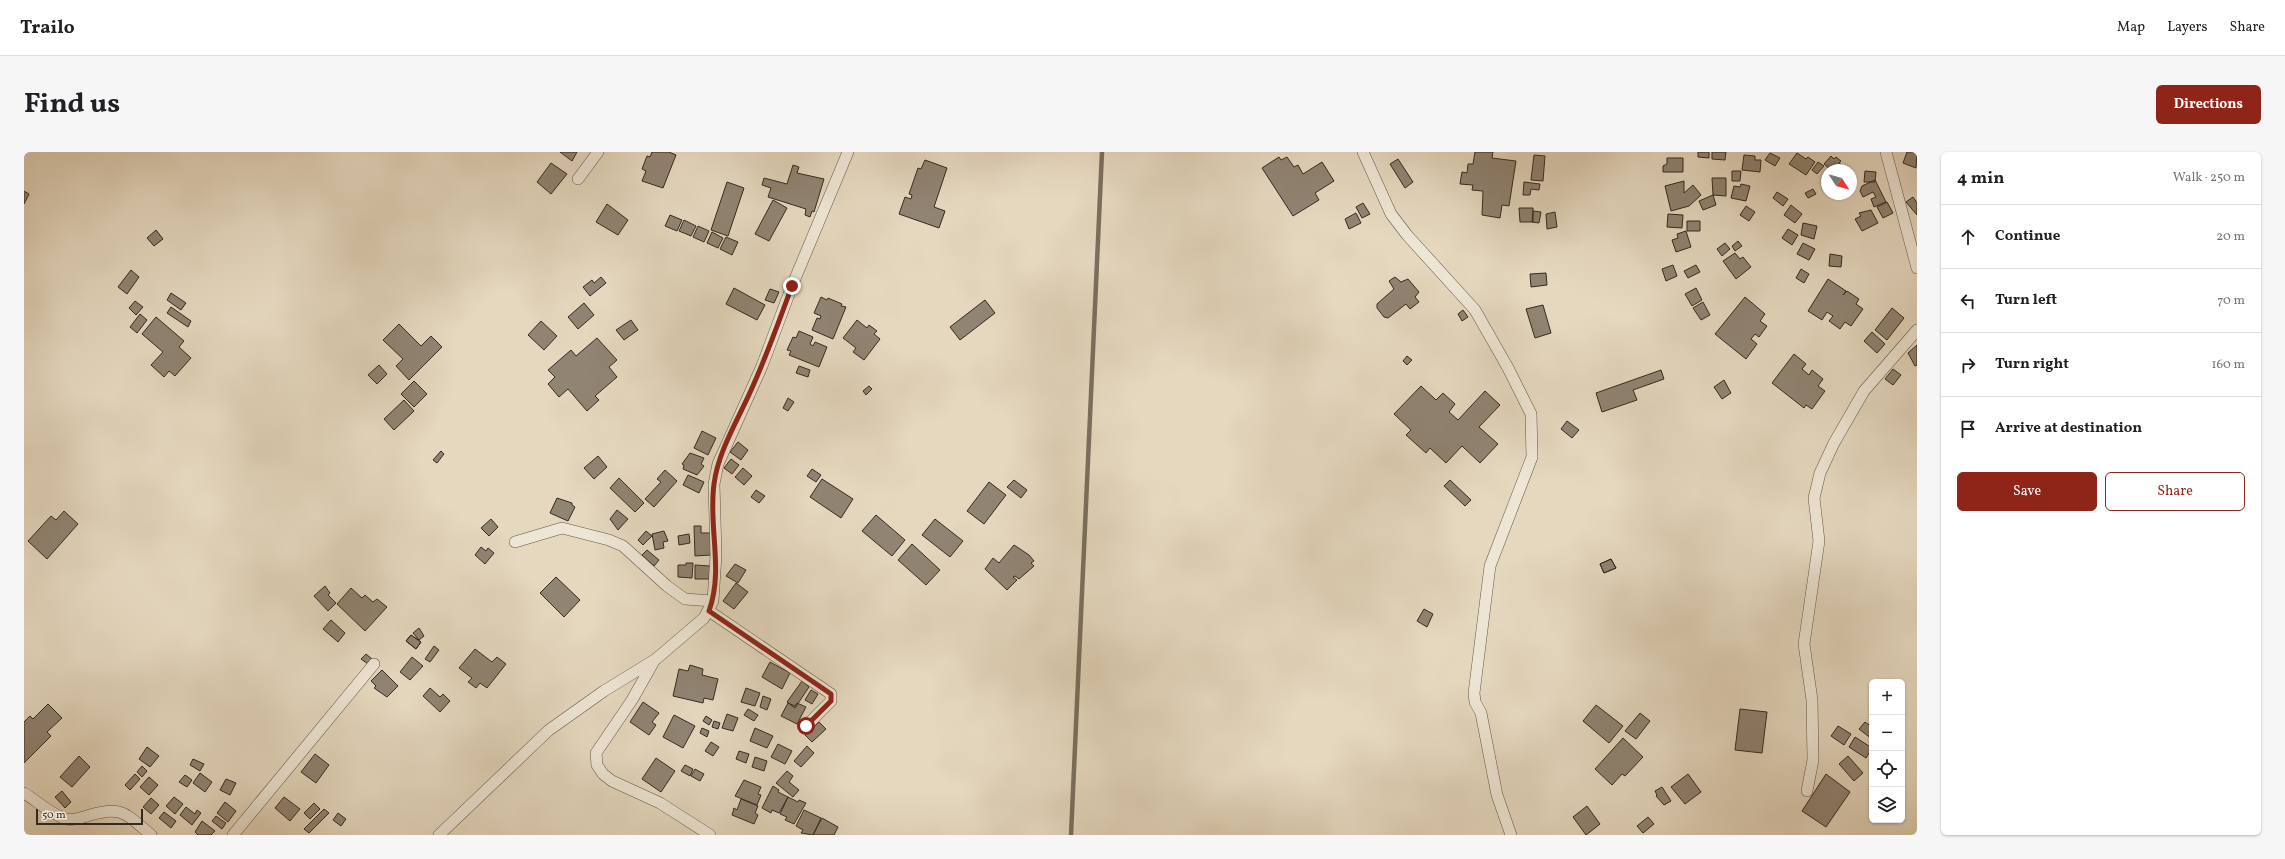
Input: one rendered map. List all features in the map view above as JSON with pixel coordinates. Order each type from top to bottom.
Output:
[{"type":"street","points":[[578,178],[598,152]]},
{"type":"street","points":[[439,835],[549,730],[604,691],[656,659],[704,618],[711,606],[716,556],[714,484],[718,464],[762,366],[792,286],[848,152]]},
{"type":"street","points":[[1363,152],[1391,214],[1407,235],[1475,310],[1508,368],[1531,414],[1532,457],[1490,566],[1474,693],[1475,702],[1481,713],[1497,796],[1511,835]]},
{"type":"street","points":[[1886,152],[1917,268]]},
{"type":"street","points":[[1807,791],[1812,760],[1812,700],[1804,644],[1813,579],[1818,561],[1819,542],[1814,498],[1820,474],[1834,443],[1864,390],[1917,330]]},
{"type":"street","points":[[515,542],[562,528],[609,540],[623,546],[667,586],[685,599],[711,606],[831,694],[831,701],[806,726]]},
{"type":"street","points":[[656,659],[632,700],[596,753],[597,765],[603,774],[612,781],[660,803],[710,835]]},
{"type":"street","points":[[233,835],[374,664]]},
{"type":"street","points":[[24,793],[66,819],[76,819],[106,810],[117,810],[126,814],[151,835]]},
{"type":"building","points":[[560,152],[577,152],[572,161]]},
{"type":"building","points":[[652,152],[669,152],[676,155],[663,188],[642,181],[646,171],[642,169],[647,156],[650,157]]},
{"type":"building","points":[[1475,152],[1493,152],[1492,158],[1516,161],[1509,206],[1502,205],[1500,218],[1482,215],[1483,191],[1472,190],[1473,185],[1460,184],[1462,172],[1467,173],[1468,164],[1473,164]]},
{"type":"building","points":[[1698,152],[1709,152],[1709,158],[1698,157]]},
{"type":"building","points":[[1712,152],[1726,152],[1725,160],[1712,159]]},
{"type":"building","points":[[1907,152],[1917,152],[1916,168],[1903,163]]},
{"type":"building","points":[[1770,153],[1780,158],[1775,166],[1765,160]]},
{"type":"building","points":[[1797,153],[1806,159],[1808,157],[1815,162],[1806,175],[1789,164]]},
{"type":"building","points":[[1534,155],[1545,156],[1543,181],[1531,180]]},
{"type":"building","points":[[1744,155],[1755,156],[1755,160],[1761,160],[1760,172],[1742,170]]},
{"type":"building","points":[[1831,156],[1834,159],[1836,157],[1841,161],[1839,163],[1840,164],[1824,164]]},
{"type":"building","points":[[1279,157],[1281,160],[1287,157],[1294,167],[1298,165],[1303,174],[1322,162],[1334,181],[1315,193],[1319,200],[1293,216],[1262,168]]},
{"type":"building","points":[[1667,158],[1683,158],[1683,172],[1663,172],[1663,166],[1667,164]]},
{"type":"building","points":[[1398,159],[1413,182],[1405,188],[1390,164]]},
{"type":"building","points":[[925,160],[947,168],[934,207],[945,211],[939,228],[899,214],[905,197],[911,199],[912,195],[909,194],[918,168],[921,169]]},
{"type":"building","points":[[1818,162],[1821,164],[1821,169],[1817,174],[1812,170]]},
{"type":"building","points":[[551,163],[567,174],[551,194],[537,182]]},
{"type":"building","points":[[793,165],[799,167],[797,173],[824,179],[814,212],[812,211],[810,217],[805,215],[806,209],[768,197],[771,188],[762,185],[764,178],[787,184]]},
{"type":"building","points":[[1732,171],[1741,171],[1740,181],[1732,181]]},
{"type":"building","points":[[1865,171],[1876,172],[1875,182],[1864,182]]},
{"type":"building","points":[[1712,178],[1726,178],[1726,196],[1713,195]]},
{"type":"building","points":[[1875,180],[1886,202],[1874,207],[1871,199],[1876,197],[1873,192],[1863,197],[1860,191],[1862,186]]},
{"type":"building","points":[[1684,181],[1684,193],[1693,185],[1701,195],[1689,206],[1671,211],[1665,186]]},
{"type":"building","points":[[727,182],[744,188],[728,236],[711,230]]},
{"type":"building","points":[[1524,182],[1540,184],[1539,190],[1531,189],[1530,195],[1523,195]]},
{"type":"building","points":[[1741,184],[1750,186],[1746,201],[1731,198],[1734,186],[1740,187]]},
{"type":"building","points":[[1813,189],[1816,194],[1808,198],[1805,193]]},
{"type":"building","points":[[24,191],[29,194],[24,204]]},
{"type":"building","points":[[1777,192],[1788,199],[1783,206],[1773,198]]},
{"type":"building","points":[[1713,195],[1716,205],[1703,210],[1699,201]]},
{"type":"building","points":[[1913,197],[1917,203],[1917,215],[1906,202]]},
{"type":"building","points":[[773,200],[787,208],[769,241],[755,234]]},
{"type":"building","points":[[1887,202],[1893,213],[1883,218],[1877,207]]},
{"type":"building","points":[[1363,203],[1370,214],[1362,218],[1356,207]]},
{"type":"building","points":[[607,204],[628,220],[618,235],[596,222]]},
{"type":"building","points":[[1791,205],[1802,214],[1795,223],[1784,215]]},
{"type":"building","points":[[1746,206],[1755,212],[1749,221],[1740,215]]},
{"type":"building","points":[[1519,208],[1533,208],[1533,222],[1520,222]]},
{"type":"building","points":[[1871,210],[1878,223],[1862,231],[1855,219],[1861,216],[1859,213]]},
{"type":"building","points":[[1533,211],[1541,212],[1539,223],[1532,222]]},
{"type":"building","points":[[1555,212],[1557,227],[1547,229],[1546,214]]},
{"type":"building","points":[[1356,213],[1361,223],[1349,229],[1345,219]]},
{"type":"building","points":[[1668,214],[1683,215],[1682,228],[1667,227]]},
{"type":"building","points":[[670,215],[682,220],[677,231],[665,226]]},
{"type":"building","points":[[684,220],[696,226],[691,236],[679,231]]},
{"type":"building","points":[[1687,221],[1700,221],[1700,231],[1687,231]]},
{"type":"building","points":[[1803,223],[1817,226],[1814,239],[1801,235]]},
{"type":"building","points":[[698,226],[709,231],[704,242],[693,237]]},
{"type":"building","points":[[1788,229],[1798,235],[1792,245],[1782,238]]},
{"type":"building","points":[[156,230],[163,239],[154,246],[147,238]]},
{"type":"building","points":[[1686,231],[1691,247],[1676,252],[1672,240],[1678,238],[1677,234]]},
{"type":"building","points":[[712,232],[723,238],[718,248],[707,243]]},
{"type":"building","points":[[726,237],[738,242],[732,255],[720,249]]},
{"type":"building","points":[[1738,241],[1742,246],[1735,251],[1732,246]]},
{"type":"building","points":[[1725,243],[1730,249],[1722,256],[1717,249]]},
{"type":"building","points":[[1803,243],[1815,249],[1809,260],[1797,254]]},
{"type":"building","points":[[1735,253],[1740,259],[1743,257],[1751,267],[1736,279],[1723,261]]},
{"type":"building","points":[[1830,254],[1842,256],[1841,267],[1829,266]]},
{"type":"building","points":[[1673,265],[1677,276],[1666,281],[1662,269]]},
{"type":"building","points":[[1696,265],[1700,272],[1688,278],[1684,271]]},
{"type":"building","points":[[1801,269],[1809,274],[1804,283],[1796,278]]},
{"type":"building","points":[[131,270],[139,277],[127,294],[118,287]]},
{"type":"building","points":[[1546,273],[1547,285],[1531,287],[1530,274]]},
{"type":"building","points":[[601,277],[606,283],[590,296],[583,287],[592,280],[594,283]]},
{"type":"building","points":[[1395,277],[1401,282],[1408,279],[1419,292],[1415,297],[1419,302],[1410,309],[1406,304],[1388,318],[1384,317],[1377,308],[1377,304],[1394,289],[1389,281]]},
{"type":"building","points":[[1828,279],[1846,291],[1843,295],[1847,291],[1859,299],[1856,304],[1863,309],[1851,326],[1845,322],[1840,329],[1829,321],[1833,316],[1827,312],[1822,320],[1808,311]]},
{"type":"building","points":[[734,288],[765,305],[757,320],[726,304]]},
{"type":"building","points":[[1696,288],[1702,300],[1692,306],[1685,294]]},
{"type":"building","points":[[770,289],[779,292],[774,303],[765,300]]},
{"type":"building","points":[[171,293],[186,303],[181,310],[167,300]]},
{"type":"building","points":[[821,297],[827,300],[828,298],[842,304],[841,306],[846,307],[833,339],[812,330],[817,318],[820,319],[821,316],[814,313]]},
{"type":"building","points":[[1745,297],[1765,314],[1760,321],[1767,326],[1759,337],[1755,334],[1751,339],[1757,344],[1746,359],[1715,334]]},
{"type":"building","points":[[985,300],[995,313],[960,340],[950,327]]},
{"type":"building","points":[[135,301],[143,307],[136,315],[129,308]]},
{"type":"building","points":[[1703,302],[1710,315],[1701,320],[1693,308]]},
{"type":"building","points":[[584,303],[594,315],[578,329],[568,317]]},
{"type":"building","points":[[1543,305],[1551,333],[1535,338],[1526,309]]},
{"type":"building","points":[[171,307],[191,321],[188,327],[167,313]]},
{"type":"building","points":[[1892,308],[1904,318],[1887,340],[1875,330]]},
{"type":"building","points":[[1463,310],[1468,317],[1462,321],[1458,314]]},
{"type":"building","points":[[140,314],[147,320],[137,333],[130,327]]},
{"type":"building","points":[[156,317],[184,341],[179,347],[191,358],[175,376],[169,371],[164,377],[151,365],[163,352],[142,334]]},
{"type":"building","points":[[631,320],[638,330],[624,340],[616,330]]},
{"type":"building","points":[[857,320],[867,328],[869,325],[877,331],[874,334],[880,339],[864,360],[853,352],[856,348],[843,338]]},
{"type":"building","points":[[541,321],[557,336],[544,350],[528,335]]},
{"type":"building","points":[[399,324],[421,346],[431,336],[442,347],[409,380],[396,366],[403,359],[383,340]]},
{"type":"building","points":[[799,331],[813,337],[810,344],[813,346],[815,342],[827,347],[819,367],[789,355],[791,351],[787,350],[793,337],[796,338]]},
{"type":"building","points":[[1872,332],[1885,344],[1877,353],[1864,341]]},
{"type":"building","points":[[597,338],[617,360],[609,367],[617,377],[595,396],[599,400],[587,411],[568,389],[559,397],[548,384],[555,377],[548,370],[571,350],[576,356]]},
{"type":"building","points":[[1917,345],[1917,365],[1915,366],[1908,353]]},
{"type":"building","points":[[1794,354],[1806,364],[1802,369],[1809,375],[1812,370],[1823,379],[1818,386],[1825,391],[1812,409],[1806,405],[1804,408],[1772,383]]},
{"type":"building","points":[[1407,356],[1412,360],[1407,365],[1403,361]]},
{"type":"building","points":[[379,365],[387,374],[377,384],[368,375]]},
{"type":"building","points":[[799,366],[810,370],[808,377],[796,373]]},
{"type":"building","points":[[1893,369],[1901,375],[1893,385],[1885,379]]},
{"type":"building","points":[[1661,370],[1664,379],[1633,390],[1637,400],[1602,412],[1596,393]]},
{"type":"building","points":[[1724,380],[1731,393],[1722,399],[1714,387]]},
{"type":"building","points":[[414,381],[427,394],[414,407],[401,394]]},
{"type":"building","points":[[869,386],[872,389],[866,395],[863,391]]},
{"type":"building","points":[[1421,386],[1436,400],[1443,393],[1455,404],[1449,412],[1458,420],[1485,391],[1500,405],[1479,427],[1498,444],[1480,463],[1462,446],[1446,463],[1430,448],[1426,453],[1406,435],[1411,430],[1394,414]]},
{"type":"building","points":[[788,398],[794,402],[788,411],[783,408]]},
{"type":"building","points":[[404,400],[414,411],[394,430],[384,419]]},
{"type":"building","points":[[1567,421],[1579,430],[1572,438],[1561,429]]},
{"type":"building","points":[[702,431],[716,438],[708,455],[694,448]]},
{"type":"building","points":[[738,442],[748,450],[741,460],[730,452]]},
{"type":"building","points":[[441,451],[444,454],[437,463],[433,460]]},
{"type":"building","points":[[690,453],[704,458],[701,464],[704,466],[697,475],[683,469],[684,465],[682,464]]},
{"type":"building","points":[[598,456],[607,467],[594,479],[584,468]]},
{"type":"building","points":[[731,459],[739,465],[732,474],[724,468]]},
{"type":"building","points":[[743,468],[752,476],[744,485],[735,477]]},
{"type":"building","points":[[812,469],[821,475],[816,482],[807,476]]},
{"type":"building","points":[[665,470],[677,481],[654,507],[645,499],[661,482],[657,479]]},
{"type":"building","points":[[688,475],[704,482],[699,493],[683,485]]},
{"type":"building","points":[[619,478],[644,503],[635,512],[610,488]]},
{"type":"building","points":[[822,479],[853,499],[841,518],[810,497]]},
{"type":"building","points":[[1014,480],[1027,490],[1021,498],[1007,487]]},
{"type":"building","points":[[1450,480],[1471,500],[1465,506],[1444,486]]},
{"type":"building","points":[[989,482],[1006,495],[984,524],[967,511]]},
{"type":"building","points":[[756,490],[765,496],[759,503],[751,497]]},
{"type":"building","points":[[557,498],[572,503],[575,507],[568,521],[550,513]]},
{"type":"building","points":[[617,510],[628,519],[618,530],[610,519]]},
{"type":"building","points":[[64,511],[78,524],[47,559],[28,541],[51,516],[56,520]]},
{"type":"building","points":[[876,515],[905,540],[892,556],[862,531]]},
{"type":"building","points":[[491,519],[498,527],[489,536],[481,528]]},
{"type":"building","points":[[935,519],[963,541],[950,557],[922,535]]},
{"type":"building","points":[[694,526],[701,526],[701,533],[711,533],[711,555],[695,556]]},
{"type":"building","points":[[646,531],[652,536],[643,545],[638,540]]},
{"type":"building","points":[[664,531],[668,541],[663,542],[664,548],[655,550],[652,534]]},
{"type":"building","points":[[689,534],[690,543],[679,545],[678,536]]},
{"type":"building","points":[[912,544],[940,570],[926,585],[898,560]]},
{"type":"building","points":[[1014,545],[1029,555],[1034,561],[1031,563],[1034,566],[1019,579],[1015,576],[1013,577],[1017,580],[1007,590],[985,569],[993,558],[999,563]]},
{"type":"building","points":[[481,547],[486,551],[488,548],[494,553],[485,564],[475,555]]},
{"type":"building","points":[[647,550],[659,560],[654,566],[642,555]]},
{"type":"building","points":[[1611,559],[1616,568],[1604,573],[1600,564]]},
{"type":"building","points":[[1611,559],[1616,568],[1604,573],[1600,564]]},
{"type":"building","points":[[686,563],[693,563],[692,578],[678,577],[678,565],[686,565]]},
{"type":"building","points":[[735,564],[746,570],[738,583],[726,576]]},
{"type":"building","points":[[695,565],[710,566],[709,579],[695,579]]},
{"type":"building","points":[[556,577],[580,600],[564,617],[540,593]]},
{"type":"building","points":[[736,583],[748,592],[734,609],[723,601]]},
{"type":"building","points":[[325,586],[330,593],[328,595],[336,603],[328,611],[314,596]]},
{"type":"building","points":[[351,588],[362,598],[365,595],[373,602],[377,599],[387,607],[365,631],[337,604]]},
{"type":"building","points":[[1424,609],[1433,614],[1427,627],[1417,621]]},
{"type":"building","points":[[331,620],[345,633],[338,642],[323,629]]},
{"type":"building","points":[[419,628],[424,636],[419,640],[413,633]]},
{"type":"building","points":[[411,635],[421,642],[416,649],[406,641]]},
{"type":"building","points":[[411,635],[421,642],[416,649],[406,641]]},
{"type":"building","points":[[434,646],[439,650],[430,662],[425,659]]},
{"type":"building","points":[[475,649],[492,662],[497,657],[506,664],[487,688],[480,683],[476,688],[468,682],[472,678],[459,668]]},
{"type":"building","points":[[366,654],[372,659],[368,664],[361,659]]},
{"type":"building","points":[[412,657],[423,666],[410,680],[400,672]]},
{"type":"building","points":[[770,662],[790,673],[782,689],[762,677]]},
{"type":"building","points":[[690,665],[703,669],[702,675],[718,679],[713,700],[704,698],[703,703],[673,696],[679,669],[688,671]]},
{"type":"building","points":[[382,670],[398,686],[387,697],[374,688],[376,686],[371,681]]},
{"type":"building","points":[[802,681],[809,687],[795,708],[787,702]]},
{"type":"building","points":[[430,688],[440,697],[443,694],[450,701],[440,712],[423,696]]},
{"type":"building","points":[[746,688],[760,693],[755,706],[741,702]]},
{"type":"building","points":[[811,690],[818,694],[812,704],[805,700]]},
{"type":"building","points":[[763,696],[771,699],[767,710],[760,707]]},
{"type":"building","points":[[643,702],[659,713],[652,722],[656,725],[649,735],[630,722]]},
{"type":"building","points":[[788,703],[795,706],[797,703],[806,707],[797,724],[781,716]]},
{"type":"building","points":[[48,704],[62,718],[47,732],[51,736],[24,763],[24,722],[30,716],[33,719]]},
{"type":"building","points":[[1596,705],[1623,726],[1609,743],[1583,721]]},
{"type":"building","points":[[748,709],[758,715],[754,721],[744,715]]},
{"type":"building","points":[[1740,709],[1767,712],[1762,753],[1735,750]]},
{"type":"building","points":[[1640,713],[1650,721],[1636,739],[1625,731]]},
{"type":"building","points":[[727,714],[738,718],[733,731],[722,728]]},
{"type":"building","points":[[674,715],[695,726],[683,748],[663,737]]},
{"type":"building","points":[[706,716],[712,720],[709,725],[703,721]]},
{"type":"building","points":[[714,721],[720,723],[718,729],[712,727]]},
{"type":"building","points":[[819,722],[826,729],[812,742],[805,735]]},
{"type":"building","points":[[1865,722],[1869,725],[1869,737],[1859,729]]},
{"type":"building","points":[[1838,726],[1851,734],[1844,745],[1831,736]]},
{"type":"building","points":[[702,728],[709,731],[707,737],[700,733]]},
{"type":"building","points":[[755,728],[773,736],[767,748],[750,741]]},
{"type":"building","points":[[1855,737],[1869,746],[1869,753],[1866,758],[1849,747]]},
{"type":"building","points":[[1623,738],[1643,757],[1625,776],[1622,774],[1612,785],[1595,769]]},
{"type":"building","points":[[711,742],[719,747],[713,756],[705,751]]},
{"type":"building","points":[[778,744],[792,751],[785,764],[771,757]]},
{"type":"building","points":[[807,746],[814,753],[801,767],[794,761]]},
{"type":"building","points":[[147,747],[159,756],[150,767],[139,759]]},
{"type":"building","points":[[739,751],[749,754],[746,763],[736,759]]},
{"type":"building","points":[[315,754],[329,765],[316,783],[301,772]]},
{"type":"building","points":[[79,756],[90,767],[72,787],[60,777]]},
{"type":"building","points":[[1848,756],[1863,773],[1854,781],[1839,764]]},
{"type":"building","points":[[755,757],[767,761],[764,771],[752,767]]},
{"type":"building","points":[[656,758],[675,771],[661,792],[642,779]]},
{"type":"building","points":[[193,759],[204,764],[200,771],[190,765]]},
{"type":"building","points":[[685,765],[693,769],[690,776],[681,771]]},
{"type":"building","points":[[142,766],[147,771],[142,777],[137,772]]},
{"type":"building","points":[[695,769],[704,774],[700,781],[691,776]]},
{"type":"building","points":[[787,771],[793,776],[789,782],[799,790],[793,797],[776,783]]},
{"type":"building","points":[[200,773],[212,782],[205,792],[193,783]]},
{"type":"building","points":[[135,774],[140,779],[130,790],[125,785]]},
{"type":"building","points":[[1688,774],[1701,792],[1685,804],[1671,787]]},
{"type":"building","points":[[1826,774],[1850,792],[1826,827],[1802,811]]},
{"type":"building","points":[[185,775],[192,780],[187,787],[179,782]]},
{"type":"building","points":[[149,777],[158,785],[149,795],[140,787]]},
{"type":"building","points":[[226,779],[236,783],[230,795],[220,790]]},
{"type":"building","points":[[744,780],[761,787],[758,794],[761,795],[757,805],[735,796]]},
{"type":"building","points":[[773,786],[779,790],[778,792],[788,797],[779,813],[772,810],[771,813],[762,808]]},
{"type":"building","points":[[1662,787],[1671,801],[1664,805],[1656,796],[1655,791]]},
{"type":"building","points":[[62,791],[71,802],[65,808],[55,797]]},
{"type":"building","points":[[174,797],[183,804],[175,814],[166,806]]},
{"type":"building","points":[[284,797],[300,809],[290,821],[275,808]]},
{"type":"building","points":[[788,797],[798,802],[799,800],[806,803],[794,824],[785,820],[787,817],[780,814]]},
{"type":"building","points":[[151,798],[159,805],[151,814],[143,807]]},
{"type":"building","points":[[741,799],[758,806],[755,813],[758,815],[754,824],[732,815],[734,808],[737,810]]},
{"type":"building","points":[[225,802],[236,811],[228,822],[217,813]]},
{"type":"building","points":[[314,803],[320,809],[310,819],[304,813]]},
{"type":"building","points":[[1587,806],[1600,824],[1586,835],[1573,817]]},
{"type":"building","points":[[186,807],[195,814],[197,810],[201,813],[192,825],[180,815]]},
{"type":"building","points":[[324,809],[329,813],[309,833],[304,829]]},
{"type":"building","points":[[804,810],[821,818],[813,835],[801,833],[803,830],[796,826]]},
{"type":"building","points":[[164,812],[176,821],[171,828],[159,818]]},
{"type":"building","points":[[338,813],[346,819],[341,826],[333,820]]},
{"type":"building","points":[[216,816],[226,823],[222,829],[212,821]]},
{"type":"building","points":[[1648,817],[1654,824],[1643,833],[1637,826]]},
{"type":"building","points":[[822,818],[838,827],[834,835],[813,835]]},
{"type":"building","points":[[202,821],[215,831],[211,835],[198,835],[195,832]]},
{"type":"waterway","points":[[1071,835],[1102,152]]},
{"type":"route","points":[[792,286],[762,366],[718,464],[714,484],[713,504],[716,556],[713,601],[709,611],[800,671],[831,694],[831,701],[806,726]]}]
